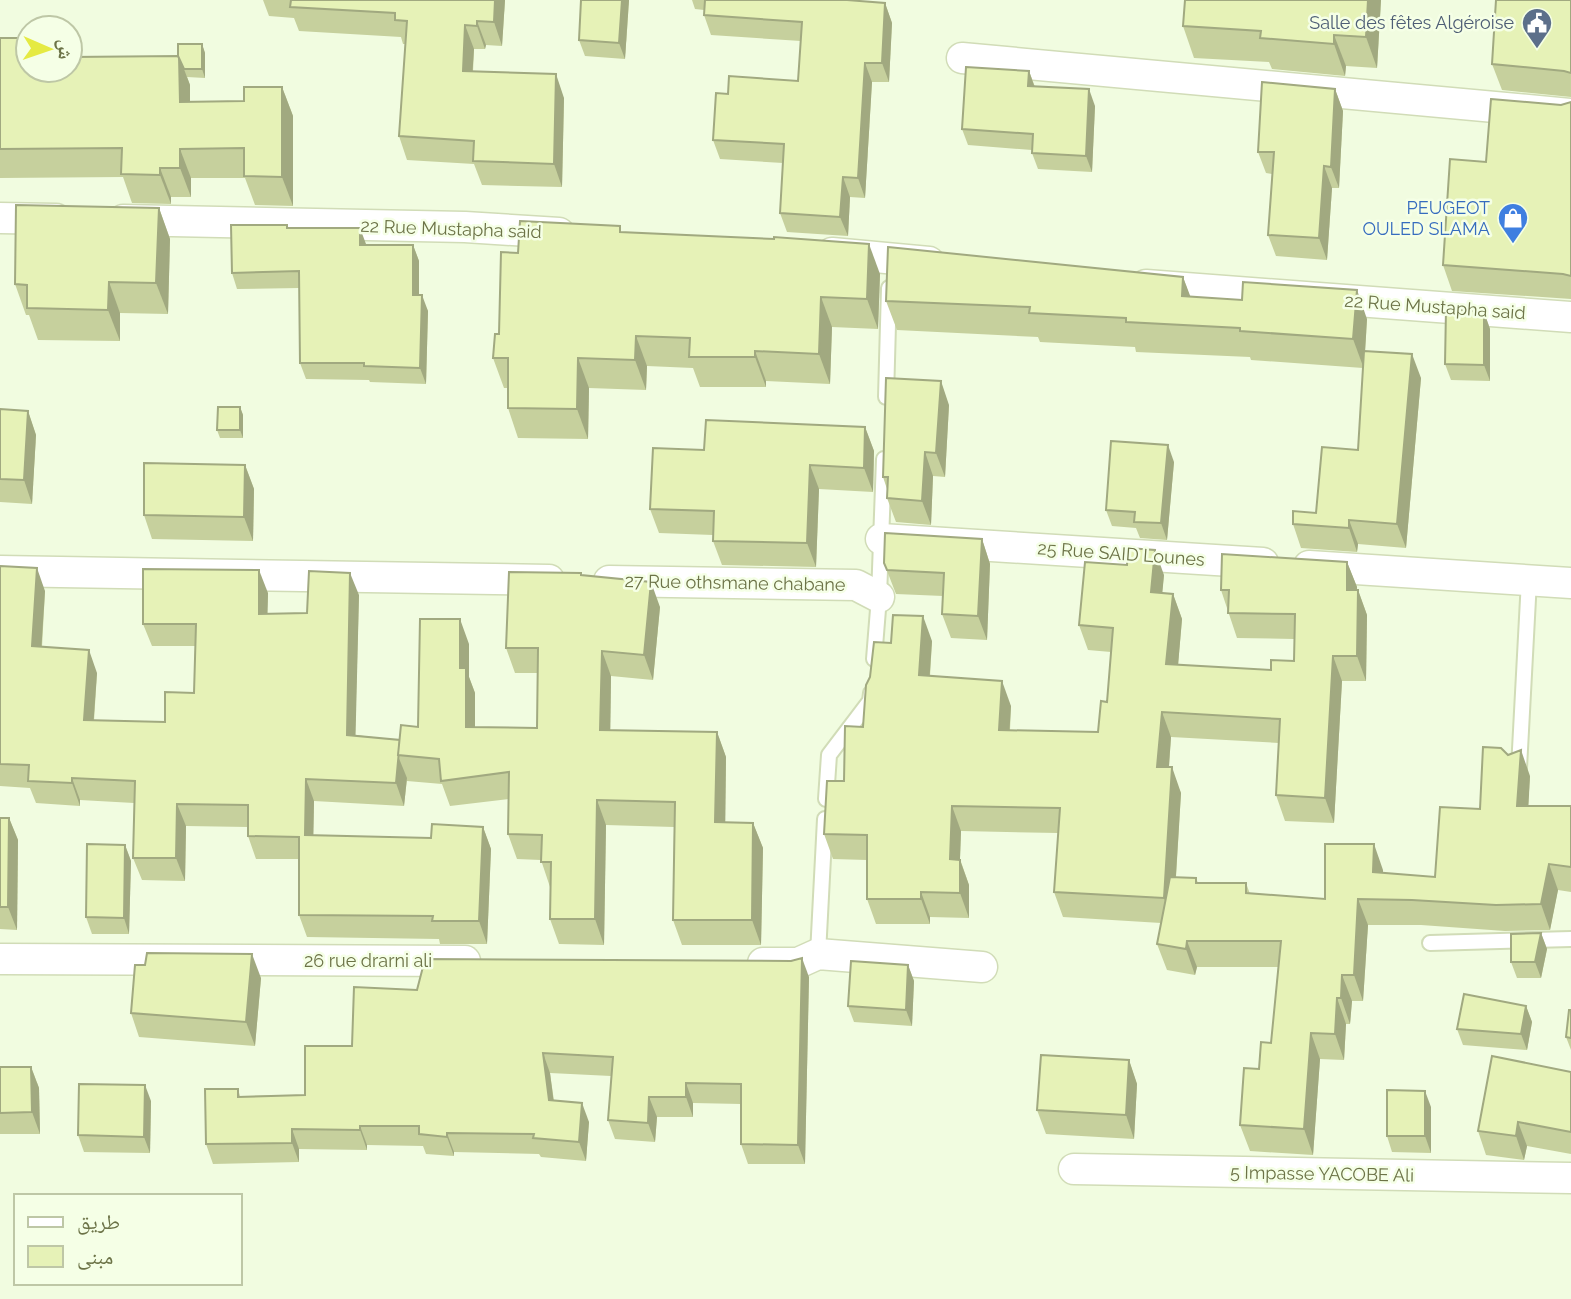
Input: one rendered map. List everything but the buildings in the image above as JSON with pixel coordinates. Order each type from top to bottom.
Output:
[{"type":"street","points":[[962,58],[1571,114]]},
{"type":"street","name":"22 Rue Mustapha said","points":[[0,218],[465,227],[589,236]]},
{"type":"street","points":[[809,251],[961,265]]},
{"type":"street","name":"22 Rue Mustapha said","points":[[1114,281],[1571,317]]},
{"type":"street","name":"25 Rue SAID Lounes","points":[[881,539],[1571,583]]},
{"type":"street","name":"27 Rue othsmane chabane","points":[[0,571],[856,585],[879,597]]},
{"type":"street","points":[[729,962],[798,963],[818,954],[982,967]]},
{"type":"street","name":"26 rue drarni ali","points":[[0,959],[495,961]]},
{"type":"street","name":"5 Impasse YACOBE Ali","points":[[1074,1169],[1571,1178]]},
{"type":"lane","points":[[885,416],[892,258]]},
{"type":"lane","points":[[818,954],[829,755],[870,701],[879,597],[884,443]]},
{"type":"lane","points":[[1519,771],[1529,580]]},
{"type":"lane","points":[[1430,943],[1571,939]]},
{"type":"place","name":"Salle des fêtes Algéroise","points":[[1537,50]]},
{"type":"place","name":"PEUGEOT OULED SLAMA","points":[[1513,245]]}]
